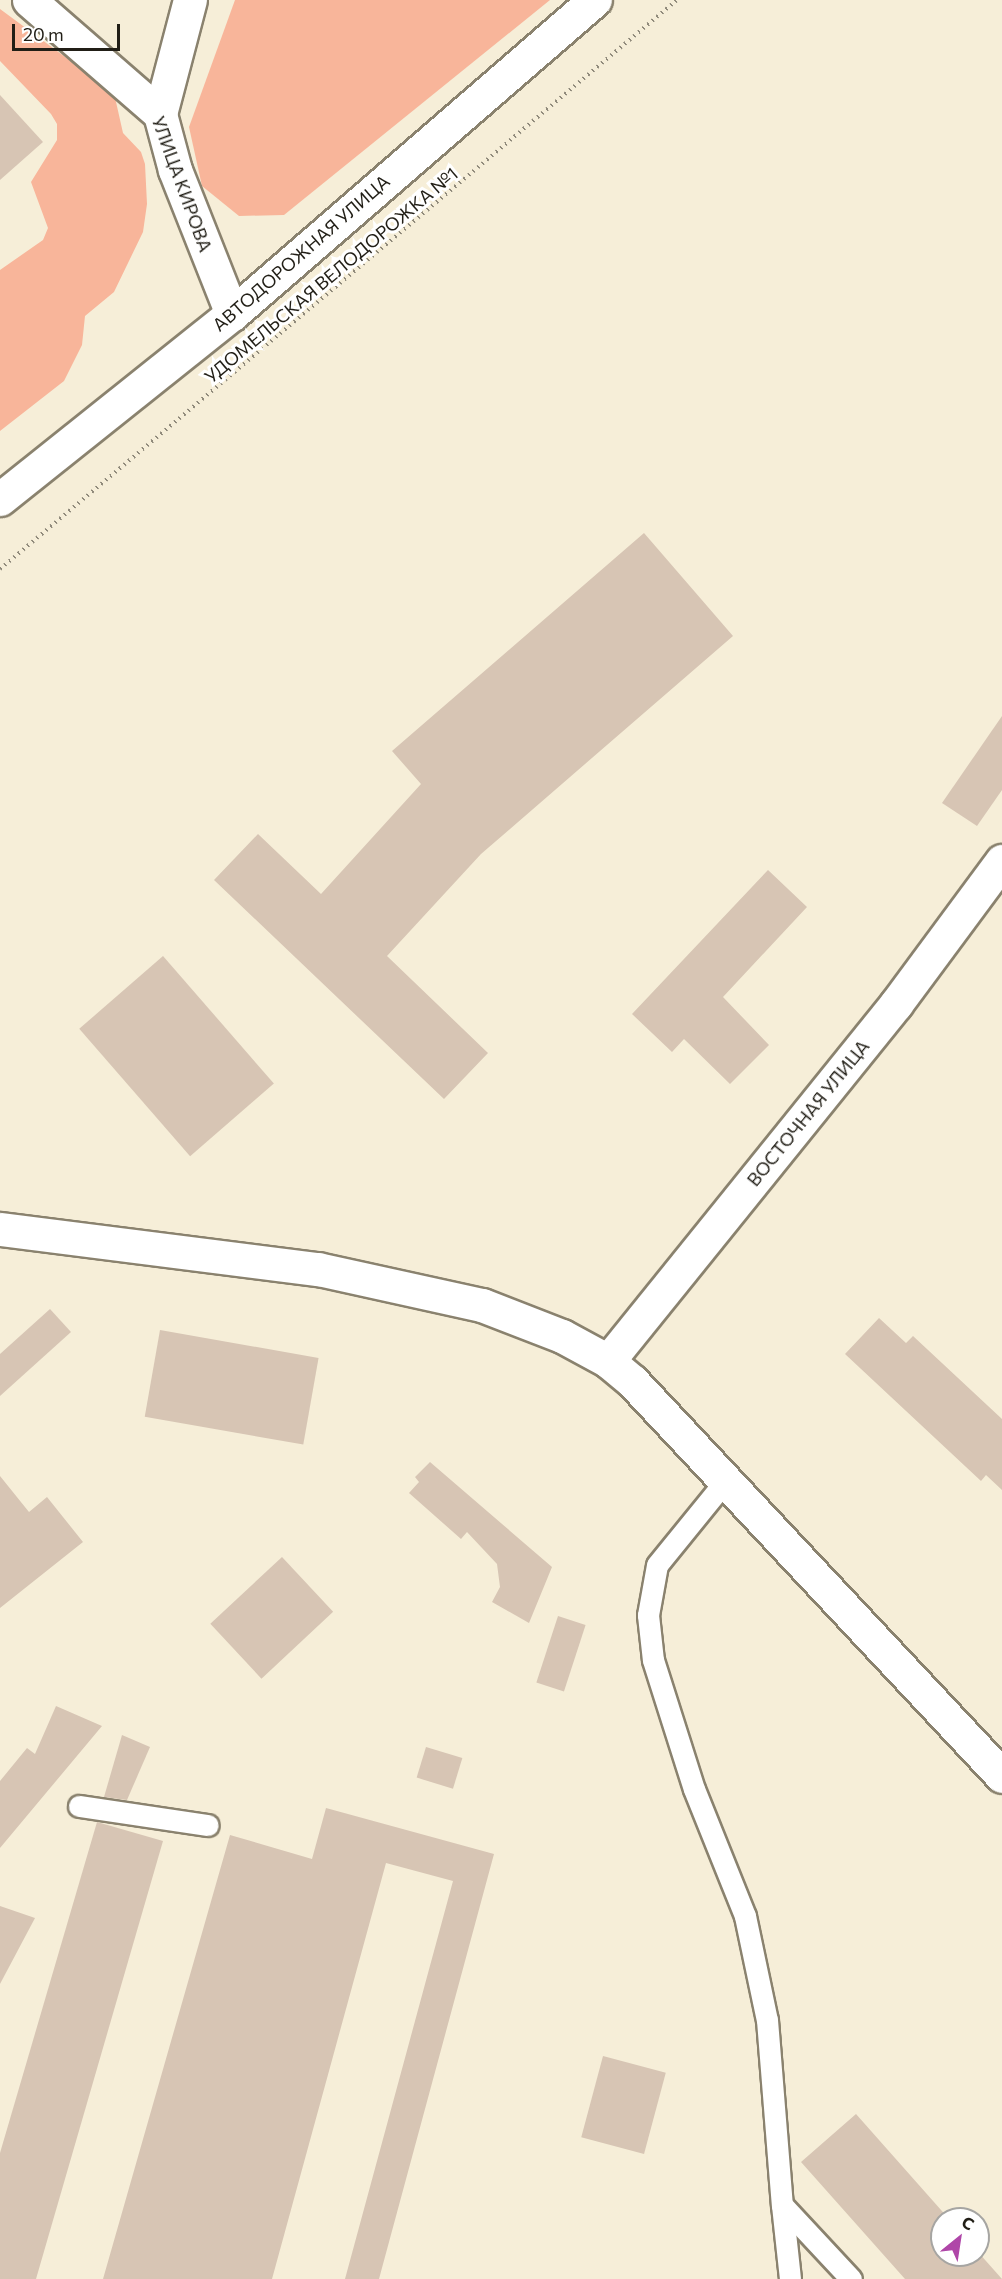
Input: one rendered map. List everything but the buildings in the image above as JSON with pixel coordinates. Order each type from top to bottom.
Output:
[{"type":"street","name":"УЛИЦА КИРОВА","points":[[29,0],[160,114],[175,170],[232,314]]},
{"type":"street","points":[[160,114],[190,0]]},
{"type":"street","name":"АВТОДОРОЖНАЯ УЛИЦА","points":[[0,500],[232,314],[596,0]]},
{"type":"street","name":"ВОСТОЧНАЯ УЛИЦА","points":[[608,1361],[896,1004],[1002,861]]},
{"type":"street","points":[[0,1229],[318,1269],[482,1305],[562,1336],[608,1361],[726,1480],[1002,1776]]},
{"type":"lane","points":[[726,1480],[657,1565],[648,1615],[653,1660],[691,1778],[745,1916],[766,2020],[790,2279]]},
{"type":"lane","points":[[79,1806],[208,1825]]},
{"type":"lane","points":[[782,2205],[851,2279]]},
{"type":"path","name":"УДОМЕЛЬСКАЯ ВЕЛОДОРОЖКА №1","points":[[0,569],[677,0]]},
{"type":"shaded area","points":[[235,0],[550,0],[284,215],[239,216],[202,186],[189,127]]},
{"type":"shaded area","points":[[0,9],[114,93],[123,133],[141,152],[145,164],[147,204],[143,232],[114,292],[85,316],[82,345],[64,381],[0,431],[0,270],[43,240],[48,228],[31,182],[57,140],[57,124],[51,114],[0,61]]}]
